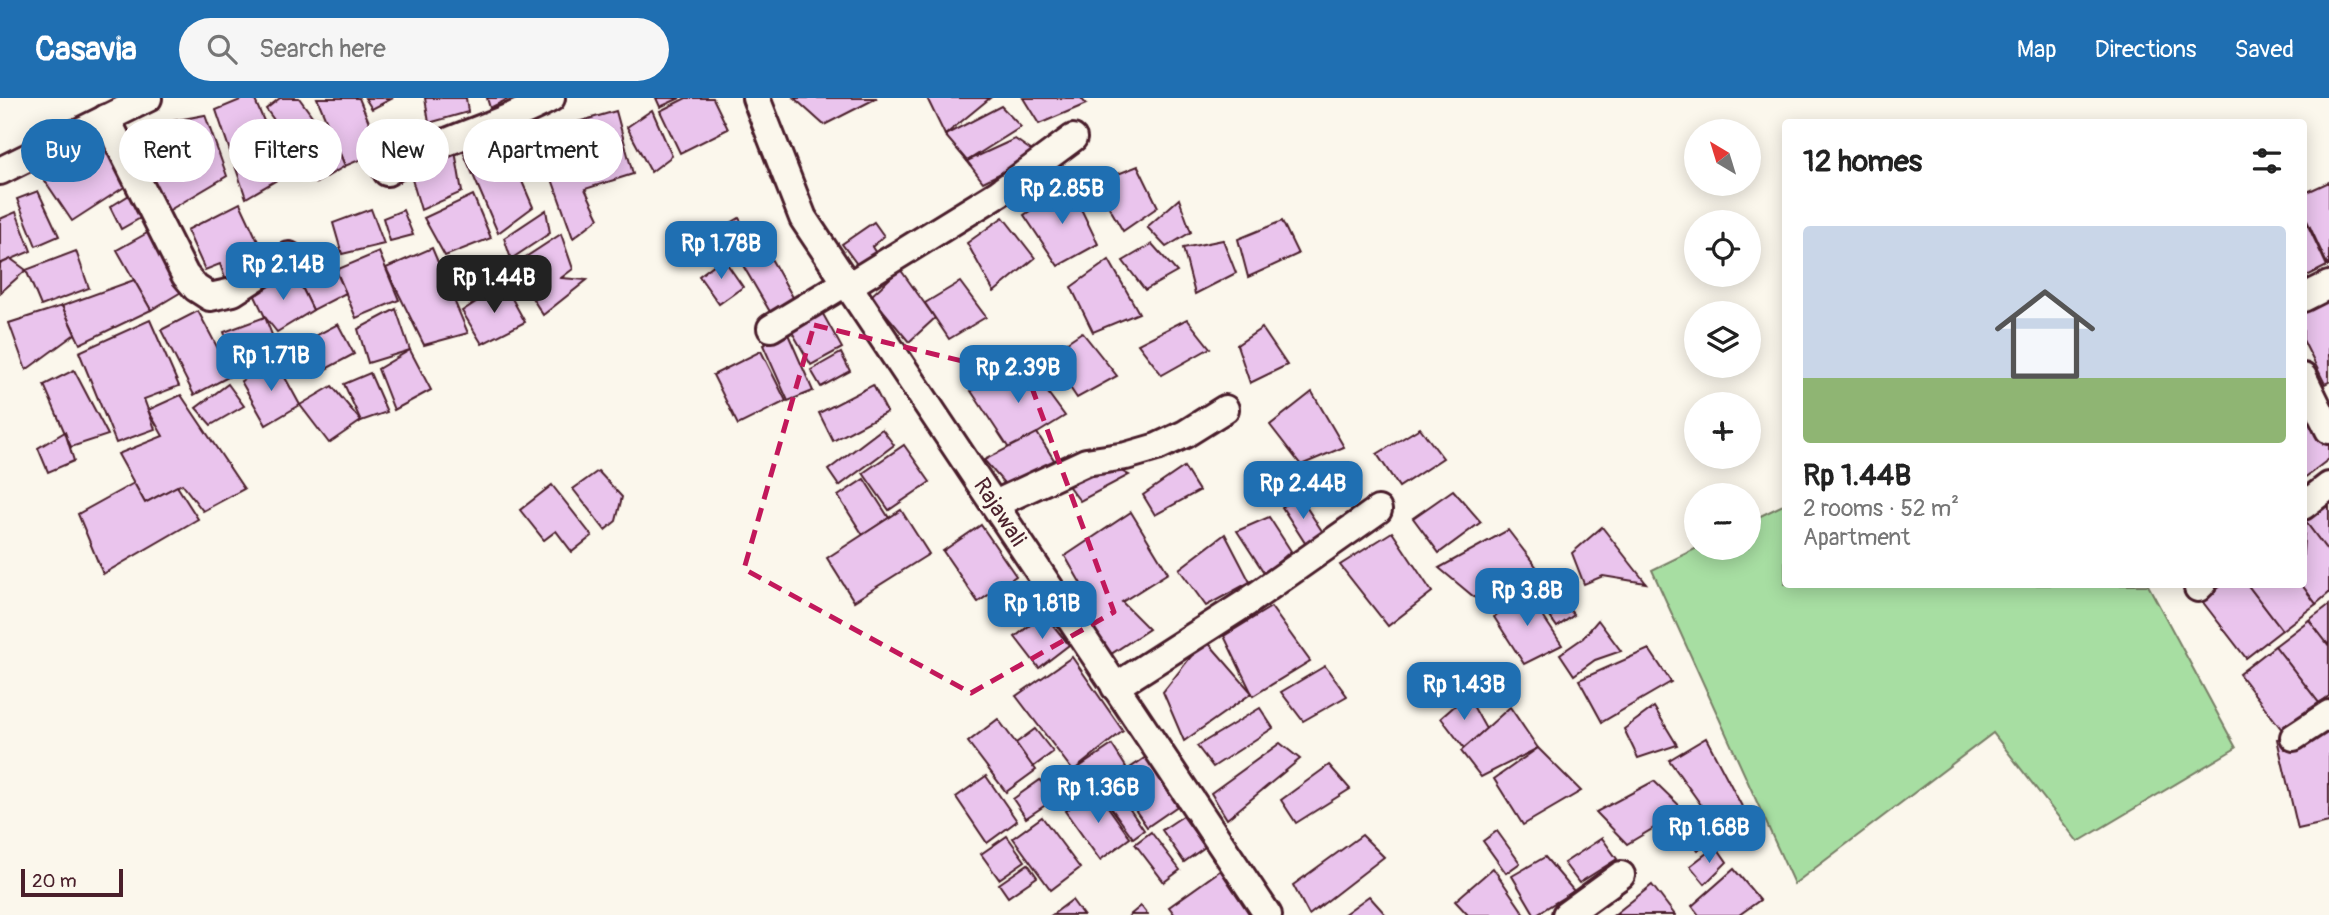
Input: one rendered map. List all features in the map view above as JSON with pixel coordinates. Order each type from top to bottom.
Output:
[{"type":"street","points":[[0,171],[148,98]]},
{"type":"street","points":[[449,140],[551,98]]},
{"type":"street","name":"Rajawali","points":[[756,98],[803,218],[1268,915]]},
{"type":"street","points":[[106,118],[185,275],[196,288],[211,297],[233,292],[289,256]]},
{"type":"street","points":[[771,328],[999,193],[1073,138]]},
{"type":"street","points":[[2307,296],[2329,285]]},
{"type":"street","points":[[2307,385],[2329,430]]},
{"type":"street","points":[[995,503],[1086,462],[1126,456],[1157,447],[1185,434],[1225,409]]},
{"type":"street","points":[[2307,503],[2329,486]]},
{"type":"street","points":[[1115,687],[1246,603],[1378,510]]},
{"type":"street","points":[[2294,737],[2329,714]]},
{"type":"street","points":[[1566,915],[1621,875]]},
{"type":"highlighted area","points":[[814,325],[1028,377],[1114,612],[971,693],[744,569]]},
{"type":"green space","points":[[1782,505],[1782,588],[2150,588],[2236,748],[2078,842],[1993,733],[1794,884],[1652,570],[1684,554],[1684,560],[1761,560],[1761,516]]},
{"type":"building","points":[[245,98],[254,98],[263,119],[229,119],[229,148],[216,110]]},
{"type":"building","points":[[280,98],[299,98],[314,119],[273,119],[266,109]]},
{"type":"building","points":[[317,98],[359,98],[368,119],[356,119],[356,161],[345,166],[342,159],[342,119],[326,119]]},
{"type":"building","points":[[365,98],[393,98],[372,109]]},
{"type":"building","points":[[425,98],[466,98],[468,112],[443,119],[428,119]]},
{"type":"building","points":[[487,98],[510,98],[490,108]]},
{"type":"building","points":[[656,98],[680,98],[660,107]]},
{"type":"building","points":[[686,98],[713,98],[728,129],[680,153],[660,111]]},
{"type":"building","points":[[794,98],[877,98],[824,125]]},
{"type":"building","points":[[927,98],[990,98],[945,135]]},
{"type":"building","points":[[1023,98],[1081,98],[1086,104],[1039,124]]},
{"type":"building","points":[[1001,106],[1021,127],[967,161],[945,135]]},
{"type":"building","points":[[652,110],[672,156],[651,172],[627,127]]},
{"type":"building","points":[[616,111],[618,119],[588,119]]},
{"type":"building","points":[[205,115],[206,119],[184,119]]},
{"type":"building","points":[[623,137],[633,174],[623,177]]},
{"type":"building","points":[[1015,139],[1038,155],[983,182],[967,161]]},
{"type":"building","points":[[215,143],[227,176],[168,211],[147,182],[215,182]]},
{"type":"building","points":[[105,148],[119,169],[119,182],[129,184],[72,221],[46,182],[105,182]]},
{"type":"building","points":[[455,151],[462,192],[421,210],[413,182],[449,182],[449,153]]},
{"type":"building","points":[[1138,166],[1158,207],[1123,231],[1095,183]]},
{"type":"building","points":[[241,182],[273,182],[246,198]]},
{"type":"building","points":[[476,182],[522,182],[533,207],[498,233]]},
{"type":"building","points":[[553,182],[607,182],[585,189],[599,218],[573,238]]},
{"type":"building","points":[[2329,182],[2329,266],[2307,221],[2307,192]]},
{"type":"building","points":[[1069,184],[1098,244],[1058,266],[1024,215]]},
{"type":"building","points":[[38,191],[59,236],[36,246],[17,199]]},
{"type":"building","points":[[131,194],[144,216],[121,229],[110,207]]},
{"type":"building","points":[[473,195],[491,238],[445,256],[424,218]]},
{"type":"building","points":[[1179,199],[1191,232],[1166,247],[1147,227]]},
{"type":"building","points":[[240,203],[269,265],[226,281],[220,264],[205,270],[187,230]]},
{"type":"building","points":[[371,209],[384,244],[342,254],[333,223]]},
{"type":"building","points":[[403,210],[413,235],[390,241],[383,218]]},
{"type":"building","points":[[546,210],[550,233],[511,259],[504,238]]},
{"type":"building","points":[[16,212],[31,251],[0,264],[0,219]]},
{"type":"building","points":[[1003,217],[1035,258],[994,292],[967,243]]},
{"type":"building","points":[[739,218],[755,245],[732,258],[717,231]]},
{"type":"building","points":[[1282,221],[1298,254],[1248,277],[1238,239]]},
{"type":"building","points":[[874,222],[884,236],[872,247],[881,261],[862,271],[842,244]]},
{"type":"building","points":[[2307,224],[2327,266],[2307,276]]},
{"type":"building","points":[[708,230],[719,249],[698,262],[686,243]]},
{"type":"building","points":[[149,232],[183,291],[151,310],[117,250]]},
{"type":"building","points":[[561,234],[573,269],[561,278],[587,280],[543,315],[512,266]]},
{"type":"building","points":[[1223,240],[1236,273],[1195,294],[1183,248]]},
{"type":"building","points":[[1152,244],[1177,272],[1145,290],[1123,261]]},
{"type":"building","points":[[432,248],[468,333],[424,345],[386,268]]},
{"type":"building","points":[[765,248],[799,308],[776,322],[741,262]]},
{"type":"building","points":[[76,251],[89,288],[41,306],[26,270]]},
{"type":"building","points":[[379,252],[399,300],[356,318],[336,270]]},
{"type":"building","points":[[329,256],[346,293],[313,310],[295,273]]},
{"type":"building","points":[[723,258],[743,287],[719,304],[699,276]]},
{"type":"building","points":[[11,259],[26,270],[0,293],[0,264]]},
{"type":"building","points":[[1109,260],[1139,313],[1093,332],[1071,287]]},
{"type":"building","points":[[900,269],[935,318],[909,342],[871,296]]},
{"type":"building","points":[[295,273],[313,310],[277,332],[265,317],[253,292]]},
{"type":"building","points":[[134,280],[151,310],[80,344],[62,306]]},
{"type":"building","points":[[960,282],[986,317],[949,339],[925,303]]},
{"type":"building","points":[[504,284],[525,322],[482,344],[462,311]]},
{"type":"building","points":[[2329,294],[2329,382],[2325,384],[2307,348],[2307,305]]},
{"type":"building","points":[[62,306],[75,334],[26,370],[9,323]]},
{"type":"building","points":[[819,307],[842,348],[811,365],[788,325]]},
{"type":"building","points":[[396,309],[410,350],[368,363],[358,329]]},
{"type":"building","points":[[198,311],[232,375],[194,395],[161,330]]},
{"type":"building","points":[[265,317],[279,353],[238,369],[224,332]]},
{"type":"building","points":[[1187,319],[1210,348],[1162,375],[1138,344]]},
{"type":"building","points":[[150,320],[179,386],[144,399],[155,429],[116,443],[79,352]]},
{"type":"building","points":[[338,324],[354,354],[313,376],[298,345]]},
{"type":"building","points":[[1262,328],[1287,365],[1250,383],[1237,345]]},
{"type":"building","points":[[1082,332],[1117,376],[1077,398],[1048,355]]},
{"type":"building","points":[[788,334],[813,391],[788,401],[763,345]]},
{"type":"building","points":[[410,350],[431,390],[394,410],[378,369]]},
{"type":"building","points":[[761,351],[786,401],[738,425],[713,375]]},
{"type":"building","points":[[841,353],[850,371],[821,387],[811,370]]},
{"type":"building","points":[[276,361],[300,405],[266,425],[241,381]]},
{"type":"building","points":[[1026,363],[1065,416],[1010,450],[971,391]]},
{"type":"building","points":[[74,370],[108,435],[71,447],[44,385]]},
{"type":"building","points":[[370,373],[387,412],[361,421],[344,384]]},
{"type":"building","points":[[228,384],[244,406],[211,425],[196,408]]},
{"type":"building","points":[[873,385],[887,412],[833,441],[819,413]]},
{"type":"building","points":[[332,386],[361,421],[329,443],[300,405]]},
{"type":"building","points":[[1312,392],[1344,447],[1301,465],[1270,425]]},
{"type":"building","points":[[181,395],[244,489],[203,511],[182,484],[145,503],[118,454],[163,436],[148,410]]},
{"type":"building","points":[[2307,411],[2329,440],[2329,459],[2307,476]]},
{"type":"building","points":[[1420,428],[1443,458],[1399,487],[1377,454]]},
{"type":"building","points":[[882,429],[894,445],[839,486],[828,470]]},
{"type":"building","points":[[65,432],[74,461],[48,472],[38,448]]},
{"type":"building","points":[[1037,433],[1056,463],[1010,490],[984,460]]},
{"type":"building","points":[[904,445],[930,482],[889,510],[863,473]]},
{"type":"building","points":[[1102,461],[1129,475],[1080,501],[1066,483]]},
{"type":"building","points":[[1184,467],[1199,491],[1155,515],[1143,495]]},
{"type":"building","points":[[598,471],[622,497],[616,521],[605,530],[573,489]]},
{"type":"building","points":[[864,479],[889,518],[863,535],[838,496]]},
{"type":"building","points":[[134,483],[145,503],[177,486],[198,519],[103,574],[78,514]]},
{"type":"building","points":[[552,485],[592,536],[572,552],[556,531],[544,540],[520,510]]},
{"type":"building","points":[[1453,490],[1481,522],[1439,553],[1413,518]]},
{"type":"building","points":[[1299,496],[1324,534],[1307,546],[1282,507]]},
{"type":"building","points":[[2329,502],[2329,553],[2307,524],[2307,519]]},
{"type":"building","points":[[901,510],[929,554],[854,601],[827,558]]},
{"type":"building","points":[[1131,512],[1168,573],[1122,602],[1149,629],[1108,656],[1077,608],[1088,596],[1065,556]]},
{"type":"building","points":[[1269,517],[1291,551],[1265,574],[1237,531]]},
{"type":"building","points":[[2307,524],[2329,553],[2329,593],[2316,604],[2304,588],[2307,588]]},
{"type":"building","points":[[981,525],[1016,576],[978,602],[943,551]]},
{"type":"building","points":[[1602,527],[1646,583],[1603,576],[1584,584],[1572,553]]},
{"type":"building","points":[[1508,530],[1538,569],[1480,602],[1439,568]]},
{"type":"building","points":[[1392,532],[1432,592],[1388,626],[1340,565]]},
{"type":"building","points":[[1225,534],[1250,582],[1206,606],[1179,569]]},
{"type":"building","points":[[1543,577],[1574,615],[1557,627],[1528,585]]},
{"type":"building","points":[[2217,588],[2250,588],[2282,630],[2246,658],[2202,601]]},
{"type":"building","points":[[2250,588],[2304,588],[2316,604],[2282,630]]},
{"type":"building","points":[[1525,589],[1562,645],[1524,664],[1494,617]]},
{"type":"building","points":[[2329,605],[2329,646],[2309,620]]},
{"type":"building","points":[[1271,607],[1310,661],[1253,696],[1224,636]]},
{"type":"building","points":[[1044,614],[1069,645],[1039,668],[1015,637]]},
{"type":"building","points":[[1598,620],[1621,651],[1595,660],[1574,675],[1560,654],[1583,638]]},
{"type":"building","points":[[2309,620],[2329,646],[2329,696],[2319,703],[2275,646]]},
{"type":"building","points":[[1205,639],[1252,693],[1184,741],[1163,692]]},
{"type":"building","points":[[2275,646],[2319,703],[2283,731],[2239,674]]},
{"type":"building","points":[[1649,649],[1671,682],[1602,722],[1579,680]]},
{"type":"building","points":[[1072,657],[1123,731],[1073,771],[1016,696]]},
{"type":"building","points":[[1325,666],[1347,696],[1303,721],[1281,692]]},
{"type":"building","points":[[1467,695],[1486,729],[1464,748],[1441,718]]},
{"type":"building","points":[[1510,707],[1538,748],[1481,777],[1461,751]]},
{"type":"building","points":[[1654,707],[1677,745],[1638,758],[1624,729]]},
{"type":"building","points":[[1260,708],[1273,728],[1213,767],[1197,746]]},
{"type":"building","points":[[998,719],[1036,770],[1006,792],[968,742]]},
{"type":"building","points":[[2329,727],[2329,822],[2298,829],[2277,739]]},
{"type":"building","points":[[1035,729],[1053,752],[1033,767],[1016,743]]},
{"type":"building","points":[[1706,738],[1747,816],[1714,823],[1669,760]]},
{"type":"building","points":[[1280,743],[1300,759],[1227,819],[1211,793]]},
{"type":"building","points":[[1112,745],[1126,767],[1089,791],[1075,770]]},
{"type":"building","points":[[1538,748],[1581,791],[1523,825],[1494,779]]},
{"type":"building","points":[[1146,757],[1179,805],[1147,827],[1114,779]]},
{"type":"building","points":[[1329,765],[1350,789],[1296,823],[1281,800]]},
{"type":"building","points":[[986,776],[1017,821],[987,843],[956,797]]},
{"type":"building","points":[[1040,780],[1053,800],[1026,818],[1013,799]]},
{"type":"building","points":[[1654,781],[1684,810],[1627,844],[1596,812]]},
{"type":"building","points":[[1111,782],[1144,830],[1133,838],[1099,791]]},
{"type":"building","points":[[1096,790],[1130,838],[1100,860],[1065,811]]},
{"type":"building","points":[[1696,815],[1712,831],[1754,825],[1698,850],[1681,826]]},
{"type":"building","points":[[1183,816],[1205,847],[1184,862],[1162,830]]},
{"type":"building","points":[[1042,817],[1080,868],[1051,890],[1013,838]]},
{"type":"building","points":[[1497,831],[1520,863],[1506,873],[1483,841]]},
{"type":"building","points":[[1151,832],[1180,870],[1164,882],[1135,844]]},
{"type":"building","points":[[1362,835],[1384,857],[1309,915],[1293,885]]},
{"type":"building","points":[[1007,836],[1025,861],[999,879],[981,854]]},
{"type":"building","points":[[1602,838],[1617,859],[1579,883],[1564,863]]},
{"type":"building","points":[[1716,846],[1727,862],[1705,884],[1690,866]]},
{"type":"building","points":[[1545,857],[1574,891],[1535,915],[1512,876]]},
{"type":"building","points":[[1028,864],[1037,877],[1008,897],[999,884]]},
{"type":"building","points":[[1493,868],[1525,915],[1468,915],[1455,901]]},
{"type":"building","points":[[1734,869],[1760,900],[1739,915],[1699,915],[1692,906]]},
{"type":"building","points":[[1221,870],[1254,915],[1175,915],[1169,907]]},
{"type":"building","points":[[1652,885],[1675,915],[1614,915]]},
{"type":"building","points":[[1369,896],[1386,915],[1343,915]]},
{"type":"building","points":[[1072,900],[1083,915],[1052,915]]},
{"type":"building","points":[[1141,906],[1148,915],[1130,915]]}]
